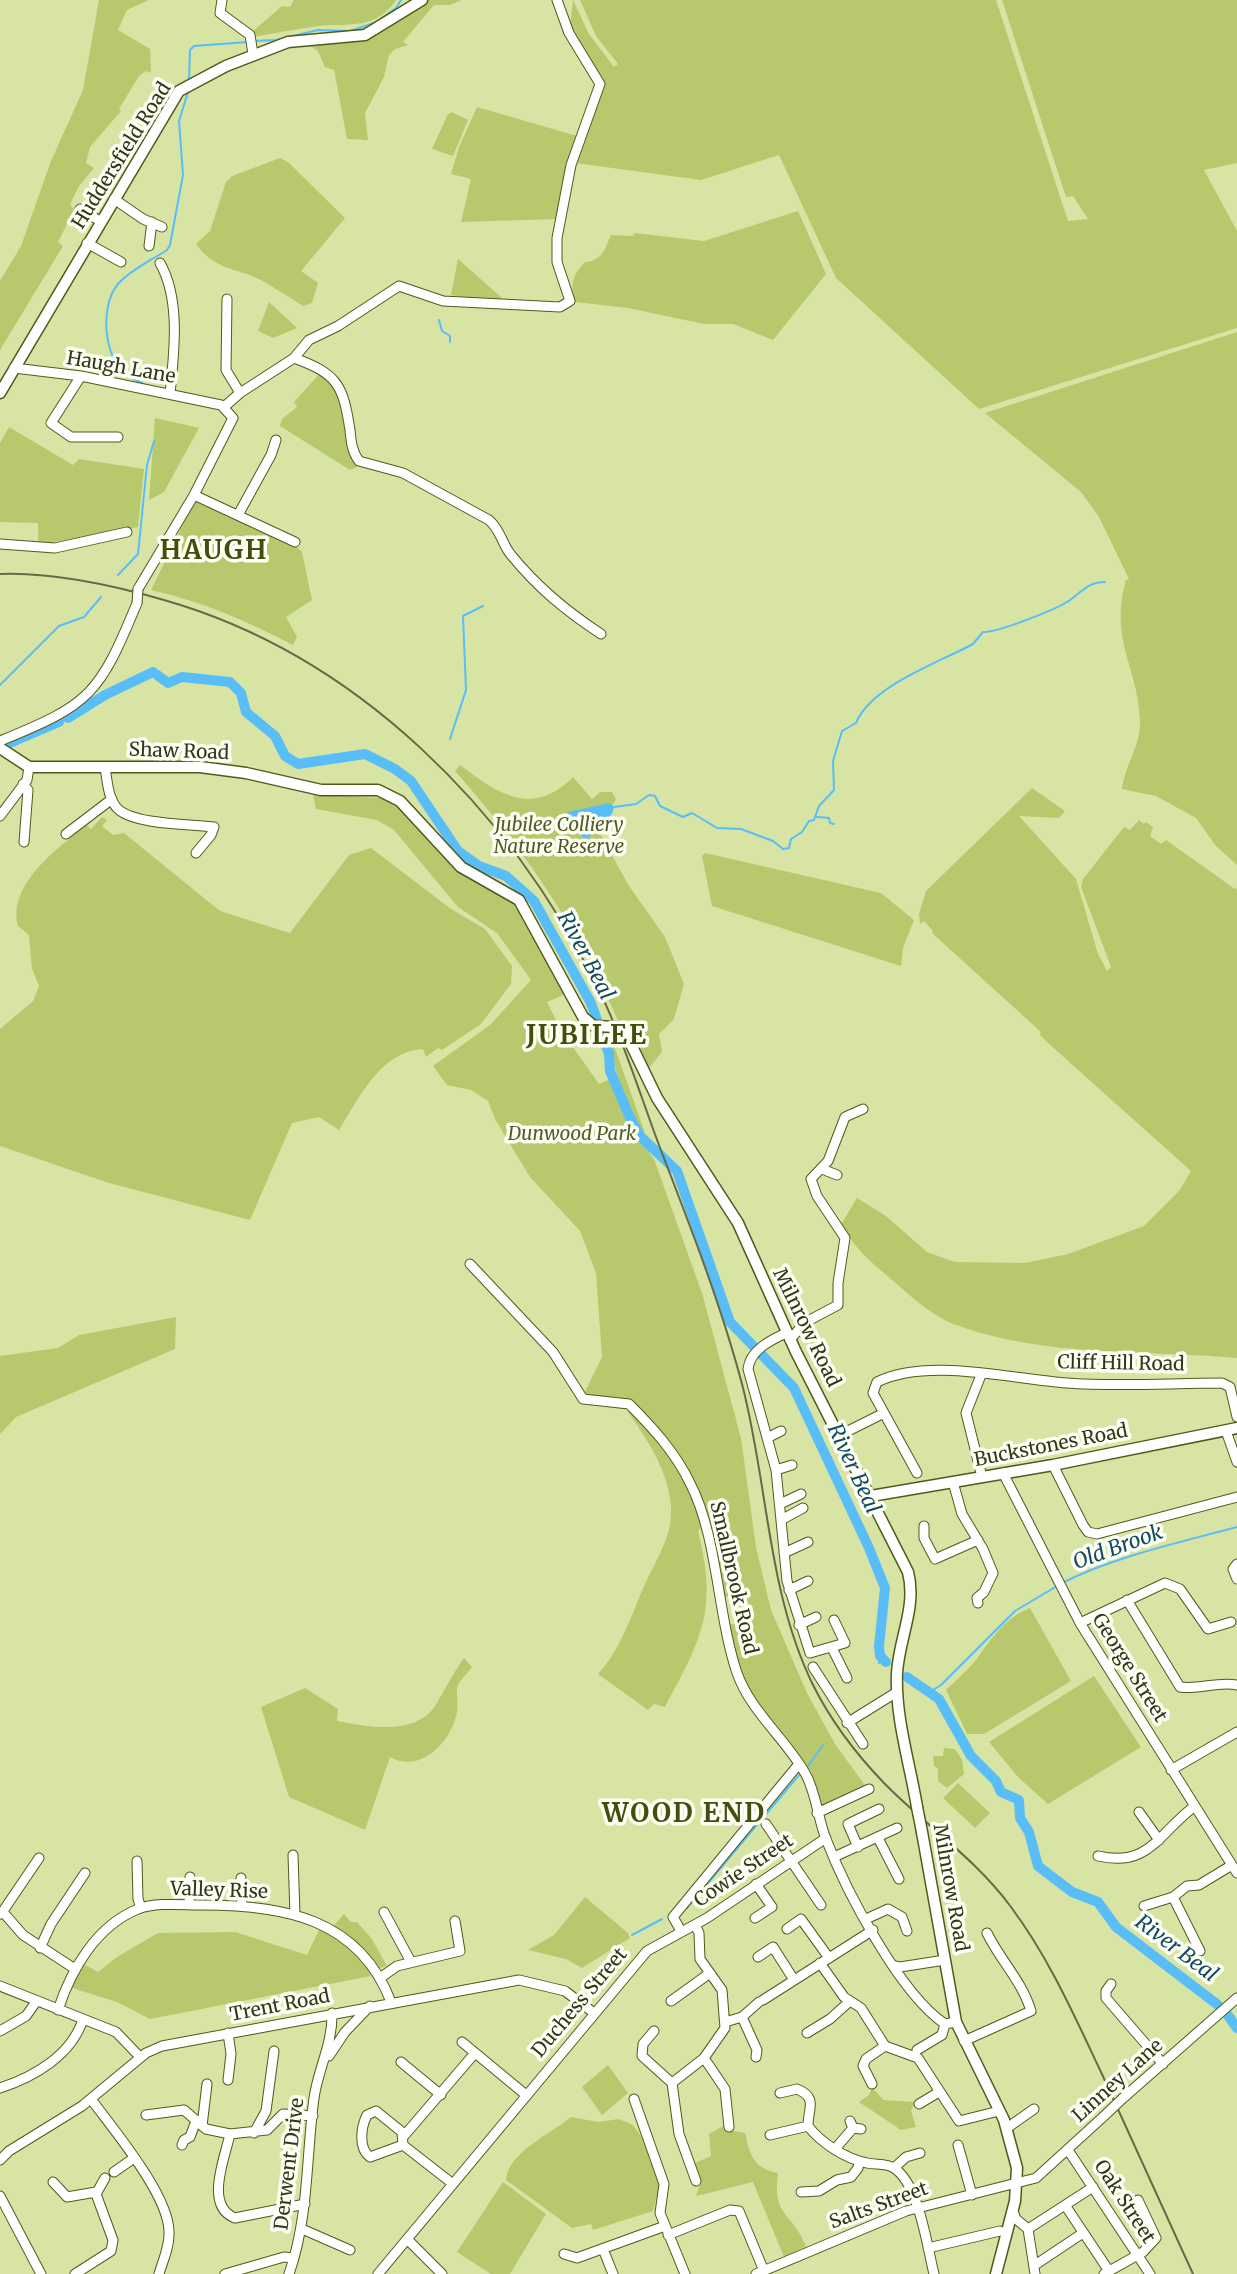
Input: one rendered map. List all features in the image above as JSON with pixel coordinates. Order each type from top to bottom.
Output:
[{"type":"main road","name":"Huddersfield Road","points":[[0,393],[100,221],[185,87],[253,51],[299,38],[365,35],[422,0]]},
{"type":"main road","points":[[0,748],[29,767]]},
{"type":"main road","name":"Shaw Road","points":[[29,767],[200,767],[246,772],[321,790],[378,790],[400,802]]},
{"type":"main road","name":"Milnrow Road","points":[[400,802],[461,867],[520,900],[583,1017],[594,1026],[618,1027],[625,1032],[657,1098],[734,1217],[788,1336],[871,1496],[911,1582],[911,1608],[898,1657],[897,1692],[945,1960],[951,2023],[964,2041],[1007,2128],[1018,2182]]},
{"type":"main road","name":"Buckstones Road","points":[[871,1496],[1053,1465],[1232,1429]]},
{"type":"main road","points":[[996,2274],[1001,2230],[1013,2211],[1018,2182]]},
{"type":"street","points":[[222,0],[220,13],[250,35],[253,51]]},
{"type":"street","points":[[0,741],[59,717],[87,697],[109,666],[136,603],[138,589],[230,429],[233,418],[223,406],[295,358],[309,340],[338,326],[399,286],[443,301],[560,307],[570,301],[557,262],[557,238],[571,164],[600,84],[569,33],[557,0]]},
{"type":"street","points":[[114,199],[162,227]]},
{"type":"street","points":[[80,209],[100,221]]},
{"type":"street","points":[[149,246],[152,222]]},
{"type":"street","points":[[88,243],[121,262]]},
{"type":"street","points":[[160,263],[170,285],[174,329],[170,394]]},
{"type":"street","points":[[227,299],[226,369],[240,393]]},
{"type":"street","points":[[295,358],[327,373],[341,387],[352,446],[359,461],[403,473],[489,520],[497,528],[508,551],[547,596],[601,634]]},
{"type":"street","name":"Haugh Lane","points":[[15,368],[81,376],[223,406]]},
{"type":"street","points":[[81,376],[51,424],[71,437],[118,437]]},
{"type":"street","points":[[237,515],[271,455],[276,440]]},
{"type":"street","points":[[194,495],[295,542]]},
{"type":"street","points":[[0,544],[55,548],[127,532]]},
{"type":"street","points":[[0,816],[4,801],[23,784],[29,767]]},
{"type":"street","points":[[105,767],[112,799],[118,809],[129,815],[214,827],[196,853]]},
{"type":"street","points":[[23,784],[28,790],[24,842]]},
{"type":"street","points":[[66,834],[112,799]]},
{"type":"street","points":[[834,1620],[845,1643],[810,1653],[789,1590],[776,1470],[748,1369],[751,1358],[762,1347],[788,1336],[804,1323],[838,1305],[838,1283],[845,1238],[812,1186],[812,1176],[822,1169],[845,1117],[863,1109]]},
{"type":"street","points":[[822,1169],[837,1175]]},
{"type":"street","name":"Smallbrook Road","points":[[470,1264],[553,1352],[583,1399],[629,1404],[665,1442],[681,1467],[691,1485],[703,1520],[730,1651],[743,1689],[806,1774],[834,1857],[892,1965],[922,2005],[951,2023]]},
{"type":"street","points":[[917,1472],[884,1413],[874,1388],[877,1382],[897,1373],[981,1375],[966,1413],[982,1477]]},
{"type":"street","name":"Cliff Hill Road","points":[[981,1375],[1007,1374],[1066,1383],[1222,1383],[1230,1387],[1237,1417]]},
{"type":"street","points":[[839,1435],[884,1413]]},
{"type":"street","points":[[1232,1429],[1237,1462]]},
{"type":"street","points":[[767,1438],[781,1431]]},
{"type":"street","points":[[776,1470],[792,1465]]},
{"type":"street","points":[[1053,1465],[1083,1525],[1088,1532],[1097,1534],[1237,1497]]},
{"type":"street","name":"George Street","points":[[1003,1473],[1080,1623],[1235,1869]]},
{"type":"street","points":[[953,1482],[962,1514],[993,1573],[991,1581],[977,1598],[978,1603]]},
{"type":"street","points":[[780,1504],[802,1494]]},
{"type":"street","points":[[781,1520],[803,1508]]},
{"type":"street","points":[[924,1526],[924,1538],[935,1559],[978,1540]]},
{"type":"street","points":[[784,1553],[808,1542]]},
{"type":"street","points":[[1237,1564],[1233,1569],[1237,1579]]},
{"type":"street","points":[[789,1590],[808,1581]]},
{"type":"street","points":[[1080,1623],[1158,1584],[1168,1583],[1180,1589],[1208,1629],[1231,1622]]},
{"type":"street","points":[[1126,1600],[1180,1687],[1194,1689],[1228,1683],[1237,1685]]},
{"type":"street","points":[[799,1625],[816,1617]]},
{"type":"street","points":[[832,1648],[847,1678]]},
{"type":"street","points":[[813,1667],[863,1744]]},
{"type":"street","points":[[847,1723],[897,1692]]},
{"type":"street","points":[[1171,1770],[1237,1732]]},
{"type":"street","points":[[681,1931],[673,1917],[798,1765]]},
{"type":"street","points":[[817,1813],[869,1789]]},
{"type":"street","points":[[1098,1856],[1117,1861],[1135,1857],[1159,1840],[1180,1817],[1195,1806]]},
{"type":"street","points":[[858,1847],[848,1824],[879,1809]]},
{"type":"street","points":[[1139,1812],[1159,1840]]},
{"type":"street","points":[[766,1824],[821,1905]]},
{"type":"street","points":[[834,1857],[897,1828]]},
{"type":"street","name":"Cowie Street","points":[[681,1931],[695,1925],[826,1838]]},
{"type":"street","points":[[878,1838],[899,1879]]},
{"type":"street","points":[[293,1855],[295,1915]]},
{"type":"street","points":[[39,1858],[2,1913],[23,1935],[75,1969]]},
{"type":"street","points":[[58,2010],[75,1969],[101,1935],[141,1908],[138,1899],[137,1861]]},
{"type":"street","points":[[1144,1906],[1173,1897],[1186,1885],[1199,1885],[1235,1869]]},
{"type":"street","points":[[40,1948],[51,1924],[86,1873]]},
{"type":"street","points":[[190,1877],[190,1905]]},
{"type":"street","points":[[241,1878],[242,1906]]},
{"type":"street","points":[[755,1918],[772,1907],[756,1884]]},
{"type":"street","points":[[1173,1897],[1200,1951]]},
{"type":"street","name":"Valley Rise","points":[[141,1908],[242,1906],[295,1915],[342,1935],[358,1948],[380,1978],[391,2002]]},
{"type":"street","points":[[866,1919],[888,1909],[902,1917],[906,1931]]},
{"type":"street","points":[[384,1912],[411,1962]]},
{"type":"street","points":[[787,1929],[801,1919],[850,2001],[862,2008],[885,2046],[918,2058],[959,2122],[999,2110]]},
{"type":"street","points":[[380,1978],[390,1969],[460,1951],[455,1921]]},
{"type":"street","points":[[672,2083],[704,2058],[720,2039],[725,2022],[722,1990],[700,1959],[699,1933],[695,1925]]},
{"type":"street","points":[[725,2022],[742,2017],[761,2001],[873,1930]]},
{"type":"street","name":"Duchess Street","points":[[378,2274],[647,1951],[681,1931]]},
{"type":"street","points":[[964,2041],[1031,2011],[1021,1984],[997,1952],[987,1933]]},
{"type":"street","points":[[758,1957],[773,1947],[794,1980]]},
{"type":"street","points":[[892,1965],[945,1960]]},
{"type":"street","points":[[908,1987],[905,1977],[914,1965]]},
{"type":"street","points":[[671,2001],[710,1973]]},
{"type":"street","name":"Trent Road","points":[[0,2160],[91,2099],[153,2049],[332,2013],[519,1980],[565,1991],[594,2014]]},
{"type":"street","points":[[1111,1984],[1106,1991],[1106,1998],[1163,2064]]},
{"type":"street","points":[[0,1986],[116,2032],[140,2057]]},
{"type":"street","name":"Linney Lane","points":[[1018,2182],[1036,2178],[1237,1998]]},
{"type":"street","points":[[0,2031],[26,2016],[36,2001]]},
{"type":"street","points":[[813,2033],[850,2001]]},
{"type":"street","name":"Derwent Drive","points":[[324,2057],[329,2056],[345,2032],[370,2006]]},
{"type":"street","name":"Derwent Drive","points":[[289,2274],[302,2229],[313,2116],[332,2013]]},
{"type":"street","points":[[742,2017],[757,2050],[756,2057]]},
{"type":"street","points":[[0,2088],[33,2074],[66,2049],[78,2035],[83,2019]]},
{"type":"street","points":[[918,2050],[942,2035],[951,2023]]},
{"type":"street","points":[[654,2031],[642,2044],[642,2056],[672,2083],[679,2134],[696,2181]]},
{"type":"street","points":[[228,2033],[231,2054],[228,2080]]},
{"type":"street","points":[[462,2042],[526,2095]]},
{"type":"street","points":[[872,2084],[863,2066],[866,2059],[885,2046]]},
{"type":"street","points":[[254,2133],[266,2110],[274,2052]]},
{"type":"street","points":[[453,2184],[403,2141],[380,2113],[371,2113],[365,2118],[362,2141],[367,2157],[381,2156],[403,2141],[475,2053]]},
{"type":"street","points":[[704,2058],[725,2089],[729,2127]]},
{"type":"street","points":[[401,2062],[441,2095]]},
{"type":"street","points":[[182,2145],[199,2123],[207,2084]]},
{"type":"street","points":[[780,2093],[797,2089],[810,2097],[812,2102],[808,2126]]},
{"type":"street","points":[[919,2104],[939,2092]]},
{"type":"street","points":[[91,2099],[153,2188],[168,2223],[167,2250],[159,2274]]},
{"type":"street","points":[[634,2099],[664,2183],[660,2213],[685,2274]]},
{"type":"street","points":[[146,2115],[179,2109],[199,2123],[230,2134],[267,2130],[283,2114],[313,2116]]},
{"type":"street","points":[[1007,2128],[1034,2109]]},
{"type":"street","points":[[770,2135],[808,2126]]},
{"type":"street","points":[[808,2126],[835,2149],[859,2161],[894,2168],[908,2184],[934,2274]]},
{"type":"street","points":[[835,2149],[855,2126]]},
{"type":"street","points":[[230,2134],[218,2197],[226,2212],[235,2218],[304,2204]]},
{"type":"street","points":[[958,2145],[972,2195]]},
{"type":"street","name":"Oak Street","points":[[1068,2150],[1150,2274]]},
{"type":"street","points":[[894,2168],[906,2157],[920,2153]]},
{"type":"street","points":[[114,2172],[134,2158]]},
{"type":"street","points":[[801,2192],[819,2191],[837,2180],[851,2176],[858,2168],[859,2161]]},
{"type":"street","points":[[52,2182],[66,2197],[96,2192],[105,2178]]},
{"type":"street","name":"Salts Street","points":[[760,2272],[917,2208],[1018,2182]]},
{"type":"street","points":[[928,2248],[1001,2230],[1028,2231],[1093,2188]]},
{"type":"street","points":[[75,2274],[111,2251],[113,2240],[96,2192]]},
{"type":"street","points":[[0,2196],[41,2274]]},
{"type":"street","points":[[1065,2205],[1106,2273],[1137,2255],[1156,2234],[1138,2200]]},
{"type":"street","points":[[564,2254],[578,2258],[730,2210],[738,2211],[760,2272]]},
{"type":"street","points":[[1013,2211],[1016,2219],[1028,2231],[1035,2269],[1083,2233]]},
{"type":"street","points":[[302,2229],[350,2250]]},
{"type":"street","points":[[995,2244],[1001,2230]]},
{"type":"street","points":[[407,2239],[442,2274]]},
{"type":"street","points":[[603,2249],[613,2274]]},
{"type":"street","points":[[225,2274],[284,2257],[294,2258]]},
{"type":"green space","points":[[99,0],[149,0],[127,10],[118,30],[150,49],[151,73],[146,71],[139,76],[119,109],[121,111],[90,147],[86,163],[94,168],[79,186],[70,204],[74,210],[58,242],[63,246],[0,350],[0,281],[21,246],[51,161],[83,90]]},
{"type":"green space","points":[[294,0],[396,0],[388,10],[371,21],[318,26],[253,37],[252,32],[282,6],[290,7]]},
{"type":"green space","points":[[427,0],[462,0],[450,5],[434,5],[403,42],[408,45],[395,49],[389,55],[384,77],[365,113],[368,140],[347,139],[334,70],[325,67],[318,51],[309,45],[362,41],[375,36]]},
{"type":"green space","points":[[573,0],[589,34],[614,67],[618,64],[596,36],[580,0],[996,0],[1068,221],[1088,219],[1073,196],[1066,197],[1002,0],[1237,0],[1237,163],[1204,170],[1237,231],[1237,328],[979,409],[836,278],[779,155],[701,180],[575,163],[604,81],[570,27]]},
{"type":"green space","points":[[477,107],[577,136],[557,219],[461,222],[471,179],[451,174],[459,147]]},
{"type":"green space","points":[[452,112],[468,120],[453,156],[432,149],[448,114]]},
{"type":"green space","points":[[280,158],[288,162],[345,218],[301,271],[318,283],[312,303],[303,306],[261,280],[217,263],[196,244],[210,231],[226,182],[232,176]]},
{"type":"green space","points":[[798,211],[826,274],[773,340],[733,324],[704,324],[628,308],[575,302],[573,285],[577,272],[585,262],[602,253],[611,235],[633,236],[635,233],[704,241]]},
{"type":"green space","points":[[458,259],[502,298],[486,300],[451,295]]},
{"type":"green space","points":[[269,302],[297,328],[273,338],[258,331]]},
{"type":"green space","points":[[1237,332],[1237,865],[1216,846],[1196,818],[1156,796],[1122,789],[1140,729],[1135,684],[1122,637],[1122,602],[1126,580],[1129,579],[1099,517],[1081,492],[985,413]]},
{"type":"green space","points":[[321,372],[340,394],[349,446],[357,467],[350,470],[280,426],[282,419],[297,407],[294,402]]},
{"type":"green space","points":[[155,418],[199,428],[164,492],[149,500]]},
{"type":"green space","points":[[9,427],[73,465],[79,459],[144,469],[138,527],[38,545],[38,523],[0,522],[0,443]]},
{"type":"green space","points":[[198,501],[293,544],[302,552],[312,600],[286,617],[297,637],[293,645],[224,613],[151,590],[194,502]]},
{"type":"green space","name":"Jubilee Colliery Nature Reserve","points":[[460,765],[488,785],[516,797],[530,799],[544,796],[573,777],[592,799],[600,792],[612,792],[616,799],[599,832],[629,886],[665,937],[684,984],[674,1019],[659,1034],[662,1052],[649,1068],[633,1038],[619,1023],[568,922],[503,829],[455,771]]},
{"type":"green space","points":[[1032,788],[1065,811],[1059,818],[1019,816],[1076,879],[1098,954],[1107,971],[1111,967],[1081,887],[1083,879],[1124,827],[1130,830],[1139,820],[1144,824],[1146,822],[1153,827],[1150,836],[1161,844],[1166,840],[1237,888],[1237,1358],[1023,1343],[956,1325],[921,1304],[876,1266],[857,1247],[842,1223],[857,1198],[886,1216],[927,1252],[955,1262],[1025,1263],[1068,1254],[1144,1226],[1179,1191],[1191,1171],[1048,1043],[1040,1035],[1041,1032],[932,933],[924,921],[920,924],[919,914],[926,891]]},
{"type":"green space","name":"Dunwood Park","points":[[313,795],[383,798],[400,809],[454,866],[515,899],[565,994],[547,1002],[561,1030],[599,1084],[611,1079],[630,1125],[654,1159],[702,1293],[741,1438],[756,1547],[771,1610],[807,1693],[835,1744],[867,1788],[821,1810],[811,1771],[762,1709],[740,1672],[728,1625],[742,1622],[740,1611],[746,1596],[724,1597],[698,1497],[631,1402],[591,1399],[584,1394],[602,1357],[596,1273],[580,1231],[530,1177],[495,1119],[488,1101],[471,1090],[447,1085],[433,1066],[490,1025],[531,980],[497,933],[458,907],[394,830],[377,820],[316,809]]},
{"type":"green space","points":[[102,817],[107,820],[102,826],[113,835],[124,833],[220,911],[290,933],[349,855],[371,848],[451,909],[485,929],[512,966],[511,984],[481,1024],[442,1050],[438,1048],[426,1057],[423,1049],[408,1052],[383,1067],[363,1091],[339,1130],[319,1117],[292,1123],[250,1220],[109,1183],[0,1146],[0,1029],[33,1001],[39,986],[32,969],[29,935],[18,926],[20,896],[28,881],[50,856],[87,825],[91,829]]},
{"type":"green space","points":[[705,853],[881,893],[914,920],[903,948],[901,966],[712,906],[702,856]]},
{"type":"green space","points":[[607,1036],[611,1037],[645,1133],[624,1099]]},
{"type":"green space","points":[[176,1317],[175,1349],[16,1417],[0,1434],[0,1356],[58,1348],[79,1335]]},
{"type":"green space","points":[[633,1411],[667,1451],[692,1495],[701,1528],[698,1531],[706,1583],[703,1623],[689,1662],[665,1707],[654,1704],[648,1710],[598,1674],[623,1636],[670,1525],[671,1510],[666,1479],[653,1451],[628,1412]]},
{"type":"green space","points":[[1030,1608],[1071,1681],[984,1734],[967,1734],[946,1690],[973,1663],[1002,1627]]},
{"type":"green space","points":[[464,1658],[472,1667],[458,1685],[457,1712],[448,1735],[423,1758],[412,1762],[390,1757],[365,1830],[289,1797],[261,1707],[305,1688],[338,1709],[337,1721],[376,1727],[403,1726],[426,1716],[435,1706]]},
{"type":"green space","points":[[1094,1676],[1141,1747],[1048,1804],[1018,1777],[989,1742]]},
{"type":"green space","points":[[944,1748],[955,1749],[962,1760],[964,1774],[947,1788],[938,1781],[938,1769],[934,1766],[933,1756],[943,1756]]},
{"type":"green space","points":[[958,1783],[990,1813],[975,1828],[943,1798]]},
{"type":"green space","points":[[585,1897],[628,1933],[630,1938],[582,1968],[566,1959],[528,1950],[554,1935]]},
{"type":"green space","points":[[344,1914],[351,1922],[357,1922],[372,1939],[387,1966],[368,1971],[371,1976],[150,2019],[117,2002],[69,1987],[82,1963],[98,1972],[117,1957],[158,1933],[235,1932],[307,1955],[320,1928],[328,1932]]},
{"type":"green space","points":[[608,2065],[628,2093],[602,2115],[582,2087]]},
{"type":"green space","points":[[872,2088],[884,2100],[915,2102],[911,2111],[916,2127],[901,2130],[859,2102],[869,2095]]},
{"type":"green space","points":[[571,2117],[598,2122],[619,2119],[633,2125],[648,2146],[661,2180],[653,2211],[593,2230],[591,2224],[572,2228],[506,2180],[508,2170],[522,2152]]},
{"type":"green space","points":[[727,2124],[734,2131],[745,2133],[751,2154],[758,2164],[778,2173],[777,2188],[781,2207],[806,2246],[784,2257],[753,2182],[696,2196],[701,2182],[695,2163],[711,2156],[709,2134]]},
{"type":"green space","points":[[503,2182],[546,2214],[510,2274],[491,2274],[457,2252]]},
{"type":"water","points":[[610,803],[614,807],[612,814],[585,841],[567,812]]},
{"type":"waterway","points":[[382,18],[396,8],[401,0]]},
{"type":"waterway","points":[[253,41],[276,40],[318,30],[350,31],[374,23]]},
{"type":"waterway","points":[[189,80],[190,50],[194,46],[248,42]]},
{"type":"waterway","points":[[144,384],[127,375],[112,355],[106,330],[108,304],[112,293],[123,279],[167,250],[170,245],[183,175],[179,121],[188,92]]},
{"type":"waterway","points":[[439,320],[442,331],[450,336],[450,342]]},
{"type":"waterway","points":[[118,575],[138,554],[147,465],[154,441]]},
{"type":"waterway","points":[[614,807],[636,804],[649,795],[655,796],[660,806],[683,817],[692,813],[717,828],[741,829],[773,841],[783,849],[789,848],[791,839],[802,832],[809,821],[814,820],[819,806],[834,790],[833,761],[842,731],[856,723],[876,698],[907,677],[973,644],[983,632],[1000,629],[1038,615],[1067,602],[1089,586],[1105,582]]},
{"type":"waterway","points":[[0,685],[59,626],[84,617],[101,597]]},
{"type":"waterway","points":[[450,739],[466,690],[463,616],[483,606]]},
{"type":"waterway","name":"River Beal","points":[[68,718],[105,695],[153,672],[168,683],[182,677],[230,682],[241,693],[246,712],[275,736],[285,756],[298,764],[365,754],[395,769],[411,781],[458,851],[479,866],[506,876],[534,901],[591,1003],[609,1054],[610,1071],[630,1118],[641,1137],[677,1171],[730,1322],[794,1388],[869,1548],[885,1588],[879,1646],[880,1656],[886,1662]]},
{"type":"waterway","name":"River Beal","points":[[5,745],[59,722]]},
{"type":"waterway","points":[[817,817],[829,818],[830,823],[834,824]]},
{"type":"waterway","name":"Old Brook","points":[[1062,1583],[1125,1558],[1237,1527]]},
{"type":"waterway","name":"Old Brook","points":[[921,1687],[933,1690],[941,1685],[1015,1611],[1057,1586]]},
{"type":"waterway","name":"River Beal","points":[[879,1663],[883,1659]]},
{"type":"waterway","name":"River Beal","points":[[907,1677],[939,1699],[971,1756],[996,1781],[1001,1792],[1019,1800],[1020,1818],[1029,1832],[1038,1866],[1072,1892],[1098,1902],[1116,1927],[1218,2005]]},
{"type":"waterway","points":[[808,1766],[823,1745]]},
{"type":"waterway","points":[[686,1909],[799,1775]]},
{"type":"waterway","points":[[632,1935],[662,1919]]},
{"type":"waterway","name":"River Beal","points":[[1227,2014],[1237,2028]]},
{"type":"tram line","points":[[0,574],[41,575],[83,581],[164,600],[234,625],[301,659],[363,700],[420,748],[473,802],[520,860],[562,922],[598,988],[624,1049],[705,1267],[725,1325],[751,1422],[777,1575],[786,1612],[813,1685],[836,1724],[864,1761],[900,1799],[982,1873],[1025,1926],[1071,2008],[1193,2274]]},
{"type":"district","name":"HAUGH","points":[[214,552]]},
{"type":"district","name":"JUBILEE","points":[[587,1037]]},
{"type":"district","name":"WOOD END","points":[[684,1815]]}]
